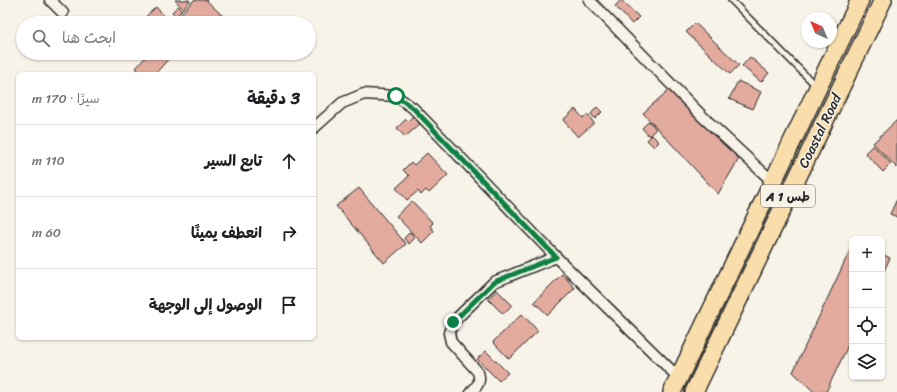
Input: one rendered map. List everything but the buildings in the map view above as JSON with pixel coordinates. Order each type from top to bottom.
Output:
[{"type":"highway","name":"Coastal Road","points":[[676,385],[860,0]]},
{"type":"highway","name":"Coastal Road","points":[[694,392],[883,0]]},
{"type":"street","points":[[50,0],[64,13]]},
{"type":"street","points":[[589,0],[703,117],[773,182]]},
{"type":"street","points":[[316,126],[342,103],[364,94],[396,96],[413,108],[676,385]]},
{"type":"street","points":[[471,392],[478,386],[480,378],[478,372],[451,342],[449,333],[453,322],[494,282],[556,257]]},
{"type":"lane","points":[[731,0],[818,88]]},
{"type":"route","points":[[396,96],[413,108],[556,257],[494,282],[453,322]]}]
